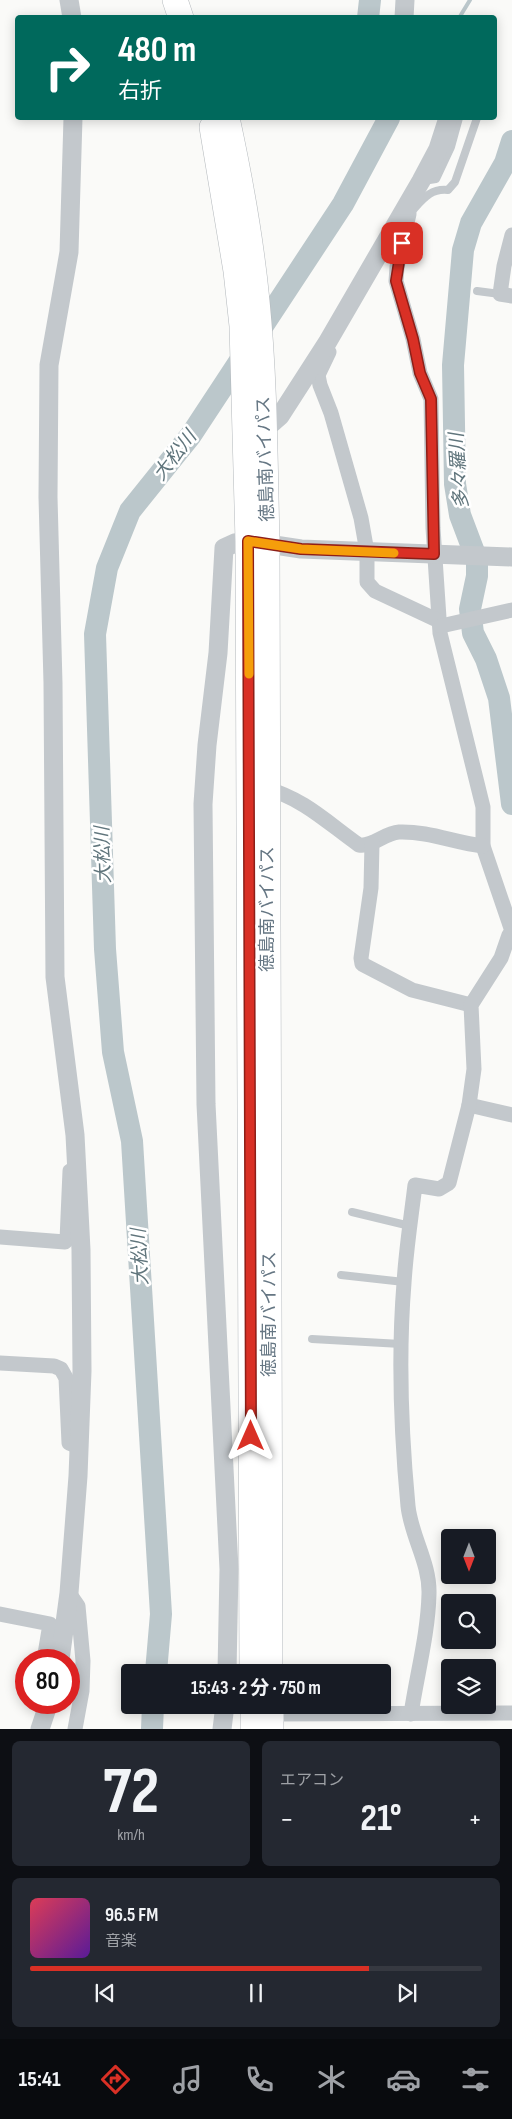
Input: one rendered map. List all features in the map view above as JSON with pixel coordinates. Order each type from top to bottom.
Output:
[{"type":"highway","points":[[175,0],[180,15]]},
{"type":"highway","points":[[192,0],[197,15]]},
{"type":"highway","name":"徳島南バイパス","points":[[210,120],[244,265],[258,311],[264,424],[258,542],[252,1664]]},
{"type":"highway","name":"徳島南バイパス","points":[[227,120],[241,181],[244,265],[242,326],[246,447],[258,542],[266,789],[270,1664]]},
{"type":"street","points":[[69,0],[72,15]]},
{"type":"street","points":[[404,15],[405,0]]},
{"type":"street","points":[[61,1649],[69,1593],[79,1446],[82,1352],[78,1169],[55,976],[53,674],[48,497],[49,365],[69,252],[73,120]]},
{"type":"street","points":[[264,424],[280,416],[408,210],[438,149],[447,120]]},
{"type":"street","points":[[408,210],[396,281],[413,339],[420,373],[431,399],[434,554],[442,647],[481,798],[484,846],[512,932],[508,935],[501,958],[471,1005],[470,1029],[474,1054],[469,1105],[450,1183],[439,1189],[415,1185],[404,1282],[401,1344],[408,1508],[414,1535],[428,1574],[430,1593],[422,1659],[412,1714]]},
{"type":"street","points":[[506,295],[502,275],[512,235]]},
{"type":"street","points":[[327,343],[330,346],[329,356],[318,375],[361,518],[366,552],[366,577],[369,586],[440,624],[512,610]]},
{"type":"street","points":[[227,1664],[229,1569],[206,1104],[204,804],[207,745],[219,644],[224,548],[235,543],[258,542],[301,549],[512,557]]},
{"type":"street","points":[[266,789],[290,797],[325,818],[360,845],[366,846],[382,836],[397,832],[415,832],[484,846]]},
{"type":"street","points":[[372,843],[371,888],[361,958],[362,964],[412,990],[471,1005]]},
{"type":"street","points":[[469,1105],[512,1116]]},
{"type":"street","points":[[0,1237],[65,1242],[67,1240],[70,1171],[78,1169]]},
{"type":"street","points":[[0,1363],[54,1366],[61,1369],[66,1378],[69,1443],[79,1446]]},
{"type":"street","points":[[69,1593],[78,1606],[83,1661],[82,1691],[75,1729]]},
{"type":"street","points":[[0,1614],[50,1624],[46,1649]]},
{"type":"street","points":[[262,1719],[512,1713]]},
{"type":"street","points":[[40,1729],[45,1714]]},
{"type":"street","points":[[222,1729],[224,1714]]},
{"type":"lane","points":[[421,181],[428,182],[436,179],[451,147],[459,120]]},
{"type":"lane","points":[[408,210],[428,193],[438,188],[448,190],[455,182],[476,120]]},
{"type":"lane","points":[[477,290],[506,295]]},
{"type":"lane","points":[[352,1212],[410,1226]]},
{"type":"lane","points":[[341,1275],[404,1282]]},
{"type":"lane","points":[[312,1339],[401,1344]]},
{"type":"waterway","name":"大松川","points":[[368,15],[370,0]]},
{"type":"waterway","points":[[461,15],[470,0]]},
{"type":"waterway","name":"大松川","points":[[157,1664],[161,1614],[132,1141],[113,1052],[105,949],[95,634],[107,568],[130,511],[191,435],[343,204],[388,120]]},
{"type":"waterway","name":"多々羅川","points":[[512,141],[505,163],[471,223],[463,250],[453,365],[455,484],[460,515],[477,560],[477,576],[470,609],[473,633],[486,659],[499,698],[512,804]]},
{"type":"waterway","name":"大松川","points":[[152,1729],[153,1714]]},
{"type":"slow traffic","points":[[249,674],[248,541],[301,549],[394,553]]},
{"type":"route","points":[[251,1436],[248,541],[301,549],[434,554],[434,462],[431,399],[417,363],[413,339],[396,281],[402,243]]}]
